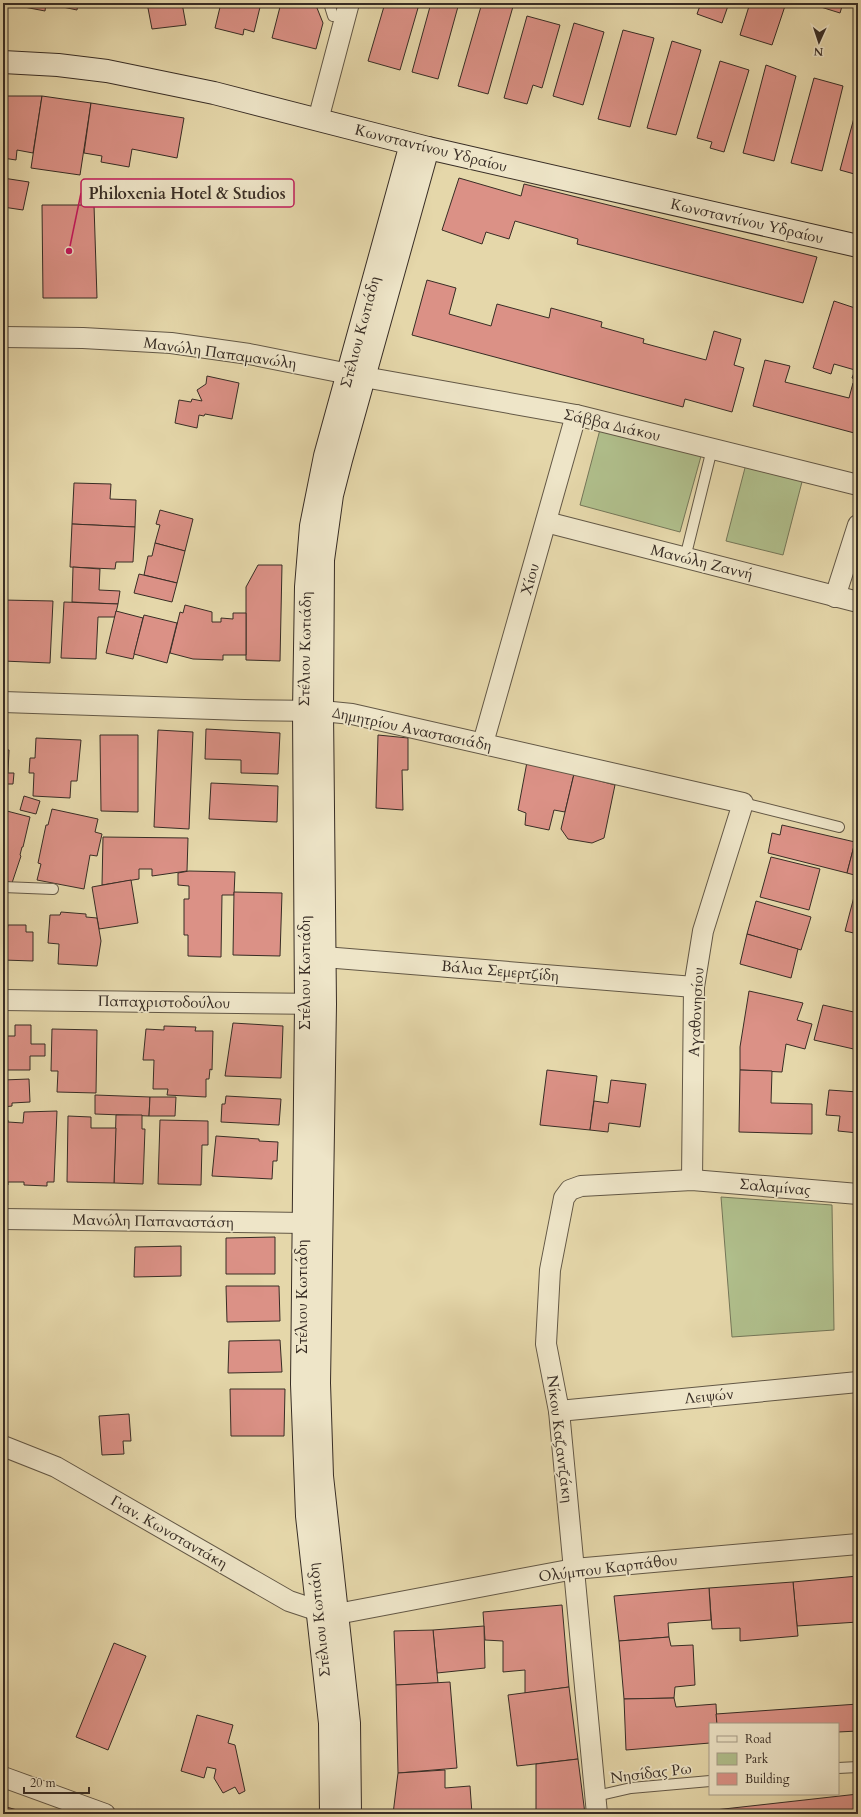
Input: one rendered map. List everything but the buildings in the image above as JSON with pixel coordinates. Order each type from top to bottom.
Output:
[{"type":"street","points":[[318,120],[349,3]]},
{"type":"street","name":"Κωνσταντίνου Υδραίου","points":[[3,62],[107,71],[214,93],[419,146],[858,246]]},
{"type":"street","name":"Στέλιου Κωτιάδη","points":[[331,1814],[328,1613],[319,1398],[313,711],[306,587],[311,526],[325,456],[356,376],[419,146]]},
{"type":"street","name":"Μανώλη Παπαμανώλη","points":[[3,337],[83,338],[171,343],[249,354],[356,376]]},
{"type":"street","name":"Σάββα Διάκου","points":[[356,376],[576,415],[858,485]]},
{"type":"street","name":"Χίου","points":[[483,743],[576,415]]},
{"type":"street","name":"Μανώλη Ζαννή","points":[[546,522],[858,602]]},
{"type":"street","points":[[835,597],[858,525]]},
{"type":"street","name":"Δημητρίου Αναστασιάδη","points":[[3,702],[313,711],[375,718],[743,803]]},
{"type":"street","name":"Αγαθονησίου","points":[[692,1180],[694,987],[703,931],[743,803]]},
{"type":"street","name":"Βάλια Σεμερτζίδη","points":[[315,957],[694,987]]},
{"type":"street","name":"Παπαχριστοδούλου","points":[[3,1000],[315,1004]]},
{"type":"street","name":"Στέλιου Κωτιάδη","points":[[315,1004],[303,1223],[302,1384],[304,1453],[308,1516],[349,1723],[350,1814]]},
{"type":"street","name":"Σαλαμίνας","points":[[692,1180],[858,1194]]},
{"type":"street","name":"Νίκου Καζαντζάκη","points":[[596,1805],[559,1411],[546,1344],[550,1270],[564,1198],[570,1190],[581,1186],[692,1180]]},
{"type":"street","name":"Μανώλη Παπαναστάση","points":[[3,1219],[303,1223]]},
{"type":"street","name":"Λειψών","points":[[559,1411],[858,1382]]},
{"type":"street","name":"Γιαν. Κωνσταντάκη","points":[[3,1446],[56,1467],[289,1601],[328,1613]]},
{"type":"street","name":"Ολύμπου Καρπάθου","points":[[328,1613],[574,1569],[858,1544]]},
{"type":"street","points":[[3,1777],[105,1814]]},
{"type":"lane","points":[[329,3],[334,16]]},
{"type":"lane","points":[[685,558],[712,449]]},
{"type":"lane","points":[[743,803],[839,827]]},
{"type":"lane","points":[[3,887],[53,889]]},
{"type":"lane","points":[[839,1768],[858,1766]]},
{"type":"lane","name":"Νησίδας Ρω","points":[[596,1805],[631,1788],[709,1781]]},
{"type":"green space","points":[[602,422],[703,449],[680,532],[580,505]]},
{"type":"green space","points":[[746,464],[803,478],[783,555],[726,541]]},
{"type":"green space","points":[[721,1197],[832,1205],[834,1330],[732,1337]]},
{"type":"place","name":"Philoxenia Hotel & Studios","points":[[69,251]]}]
